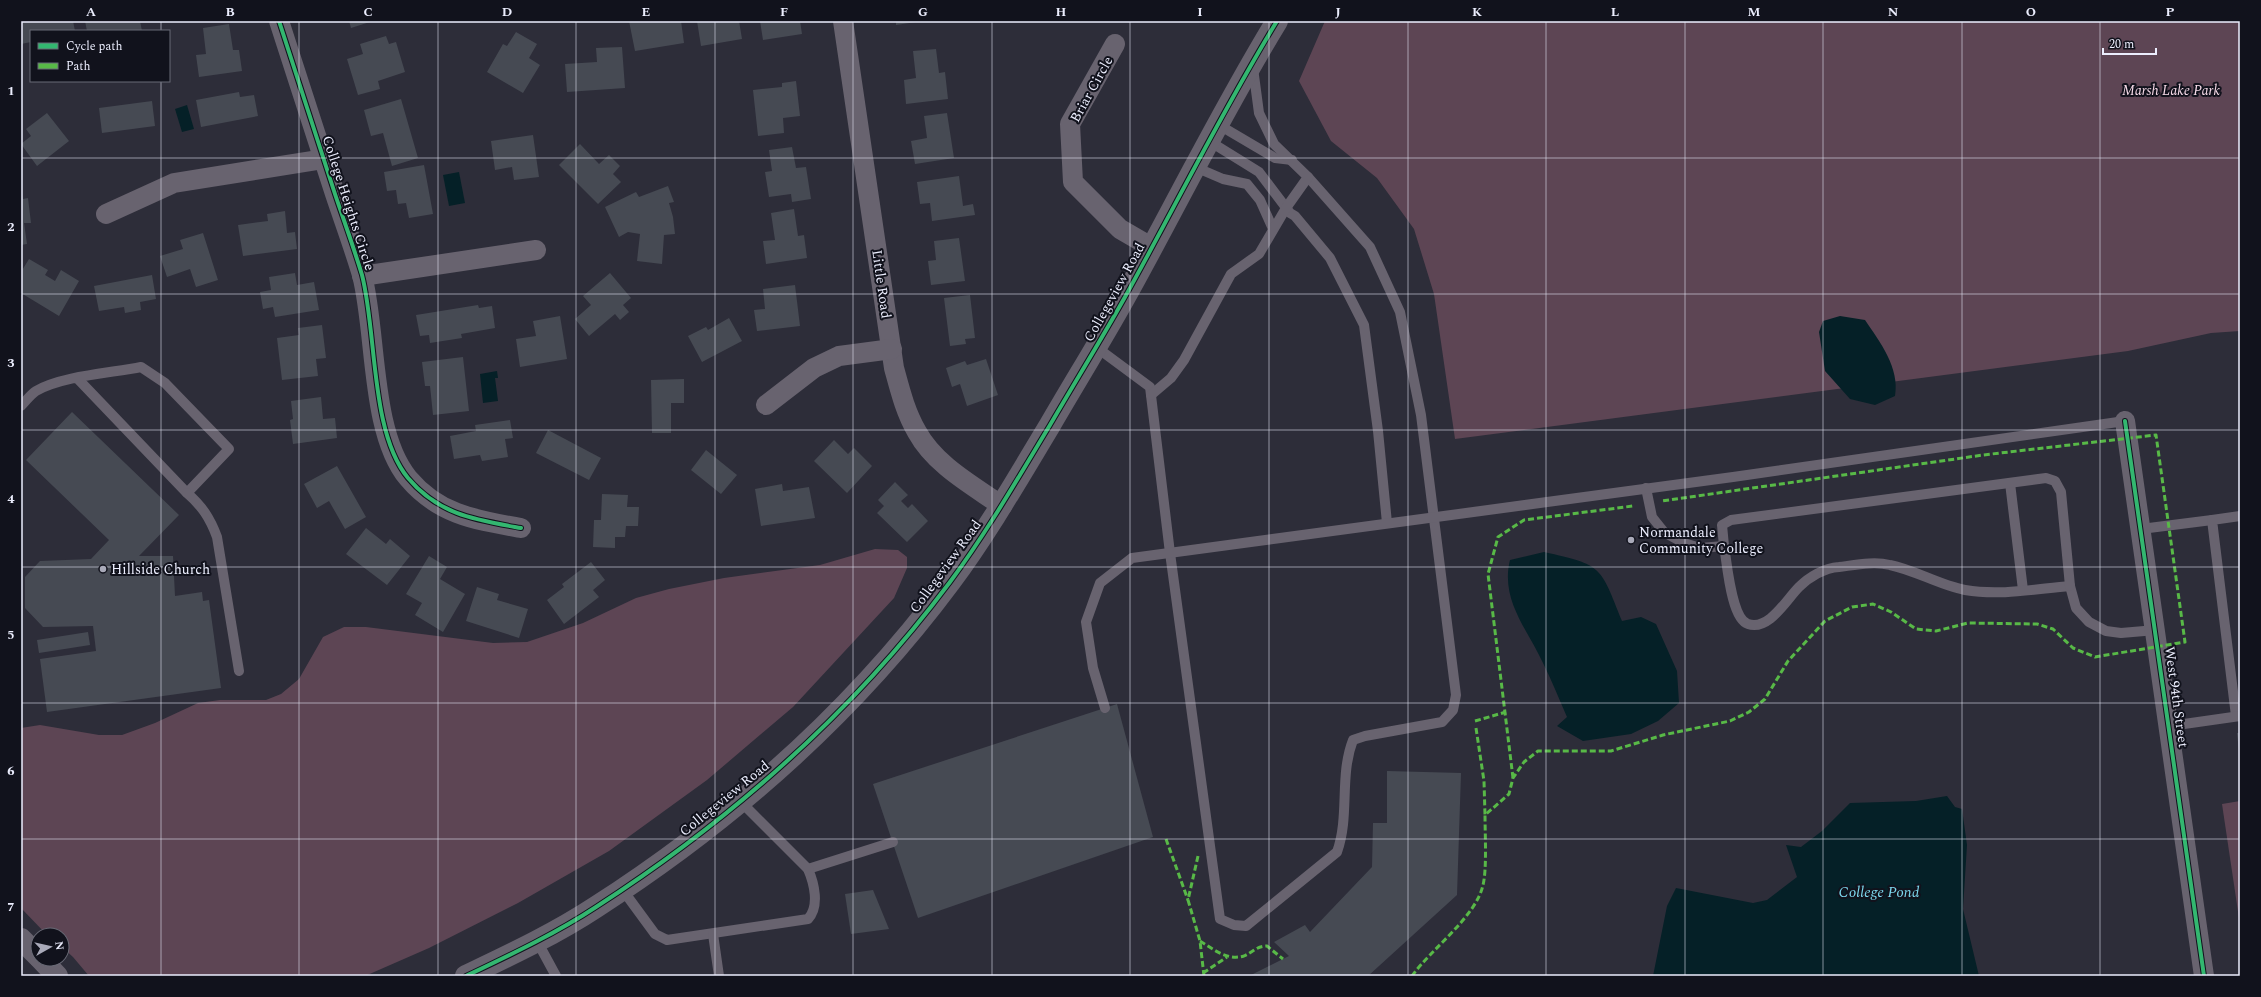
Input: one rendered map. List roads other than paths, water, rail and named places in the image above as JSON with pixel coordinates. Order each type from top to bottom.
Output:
[{"type":"street","name":"College Heights Circle","points":[[279,21],[362,276],[384,427],[392,453],[407,477],[426,497],[449,511],[476,520],[521,528]]},
{"type":"street","name":"Little Road","points":[[843,21],[892,349],[902,400],[917,432],[938,459],[1002,506]]},
{"type":"street","name":"Collegeview Road","points":[[466,976],[537,941],[595,908],[680,848],[740,801],[826,726],[890,656],[949,583],[1002,506],[1096,347],[1277,21]]},
{"type":"street","name":"Briar Circle","points":[[1115,44],[1070,124],[1073,182],[1120,229],[1151,247]]},
{"type":"street","name":"College Heights Circle","points":[[106,214],[174,183],[324,159]]},
{"type":"street","name":"College Heights Circle","points":[[362,276],[536,250]]},
{"type":"street","points":[[766,405],[814,368],[839,356],[892,349]]},
{"type":"street","name":"West 94th Street","points":[[2125,421],[2170,726],[2204,976]]},
{"type":"street","points":[[21,939],[30,948]]},
{"type":"street","points":[[48,967],[57,976]]},
{"type":"lane","points":[[1096,347],[1150,388],[1170,553],[1220,919],[1234,925],[1246,926],[1337,852],[1343,836],[1348,753],[1353,740],[1365,736],[1442,722],[1453,710],[1456,695],[1421,415],[1400,312],[1370,246],[1292,160],[1274,144],[1259,113],[1252,64]]},
{"type":"lane","points":[[1214,133],[1275,158],[1292,160]]},
{"type":"lane","points":[[1214,133],[1259,172],[1286,208],[1330,258],[1364,325],[1378,431],[1387,523]]},
{"type":"lane","points":[[1195,167],[1223,179],[1247,184],[1260,200],[1273,229]]},
{"type":"lane","points":[[1151,395],[1167,383],[1184,360],[1231,274],[1259,254],[1286,208],[1308,177]]},
{"type":"lane","points":[[21,406],[35,391],[57,382],[141,368],[166,383],[229,449],[187,492]]},
{"type":"lane","points":[[78,378],[202,506],[210,519],[217,537],[239,671]]},
{"type":"lane","points":[[1105,708],[1093,668],[1086,622],[1100,583],[1132,558],[2125,421]]},
{"type":"lane","points":[[2070,586],[1988,593],[1963,589],[1890,564],[1836,567],[1816,573],[1800,586],[1771,618],[1758,625],[1748,624],[1741,620],[1735,608],[1724,546],[1722,525],[1731,520],[2046,478],[2055,480],[2059,485],[2061,492],[2070,586],[2076,608],[2088,622],[2106,631],[2121,633],[2156,630]]},
{"type":"lane","points":[[2010,483],[2023,590]]},
{"type":"lane","points":[[1646,488],[1652,517],[1664,532],[1684,543],[1700,548],[1724,546]]},
{"type":"lane","points":[[2141,529],[2240,516]]},
{"type":"lane","points":[[2170,726],[2238,716],[2212,520]]},
{"type":"lane","points":[[622,889],[655,934],[667,940],[808,919],[811,915],[814,899],[814,883],[808,869],[740,801]]},
{"type":"lane","points":[[808,869],[893,842]]},
{"type":"lane","points":[[713,934],[719,976]]},
{"type":"lane","points":[[537,941],[556,976]]},
{"type":"water","points":[[187,105],[194,129],[182,132],[175,109]]},
{"type":"water","points":[[459,172],[465,203],[449,206],[443,175]]},
{"type":"water","points":[[1840,316],[1865,320],[1871,328],[1892,365],[1895,375],[1895,396],[1875,405],[1850,399],[1825,371],[1819,332],[1823,321]]},
{"type":"water","points":[[497,371],[498,378],[495,378],[498,401],[483,403],[480,374]]},
{"type":"water","points":[[1544,552],[1578,561],[1589,565],[1597,571],[1609,589],[1622,621],[1641,617],[1656,624],[1677,671],[1679,703],[1658,721],[1631,734],[1583,741],[1557,726],[1567,717],[1537,651],[1517,614],[1509,588],[1508,575],[1510,560]]},
{"type":"water","name":"College Pond","points":[[1947,796],[1955,807],[1962,809],[1967,845],[1963,909],[1979,976],[1653,976],[1667,906],[1676,888],[1753,903],[1767,900],[1797,877],[1786,845],[1801,847],[1822,831],[1850,803],[1916,801]]},
{"type":"place","name":"Normandale Community College","points":[[1631,540]]},
{"type":"place","name":"Hillside Church","points":[[103,569]]},
{"type":"park label","name":"Marsh Lake Park","points":[[2171,90]]}]
